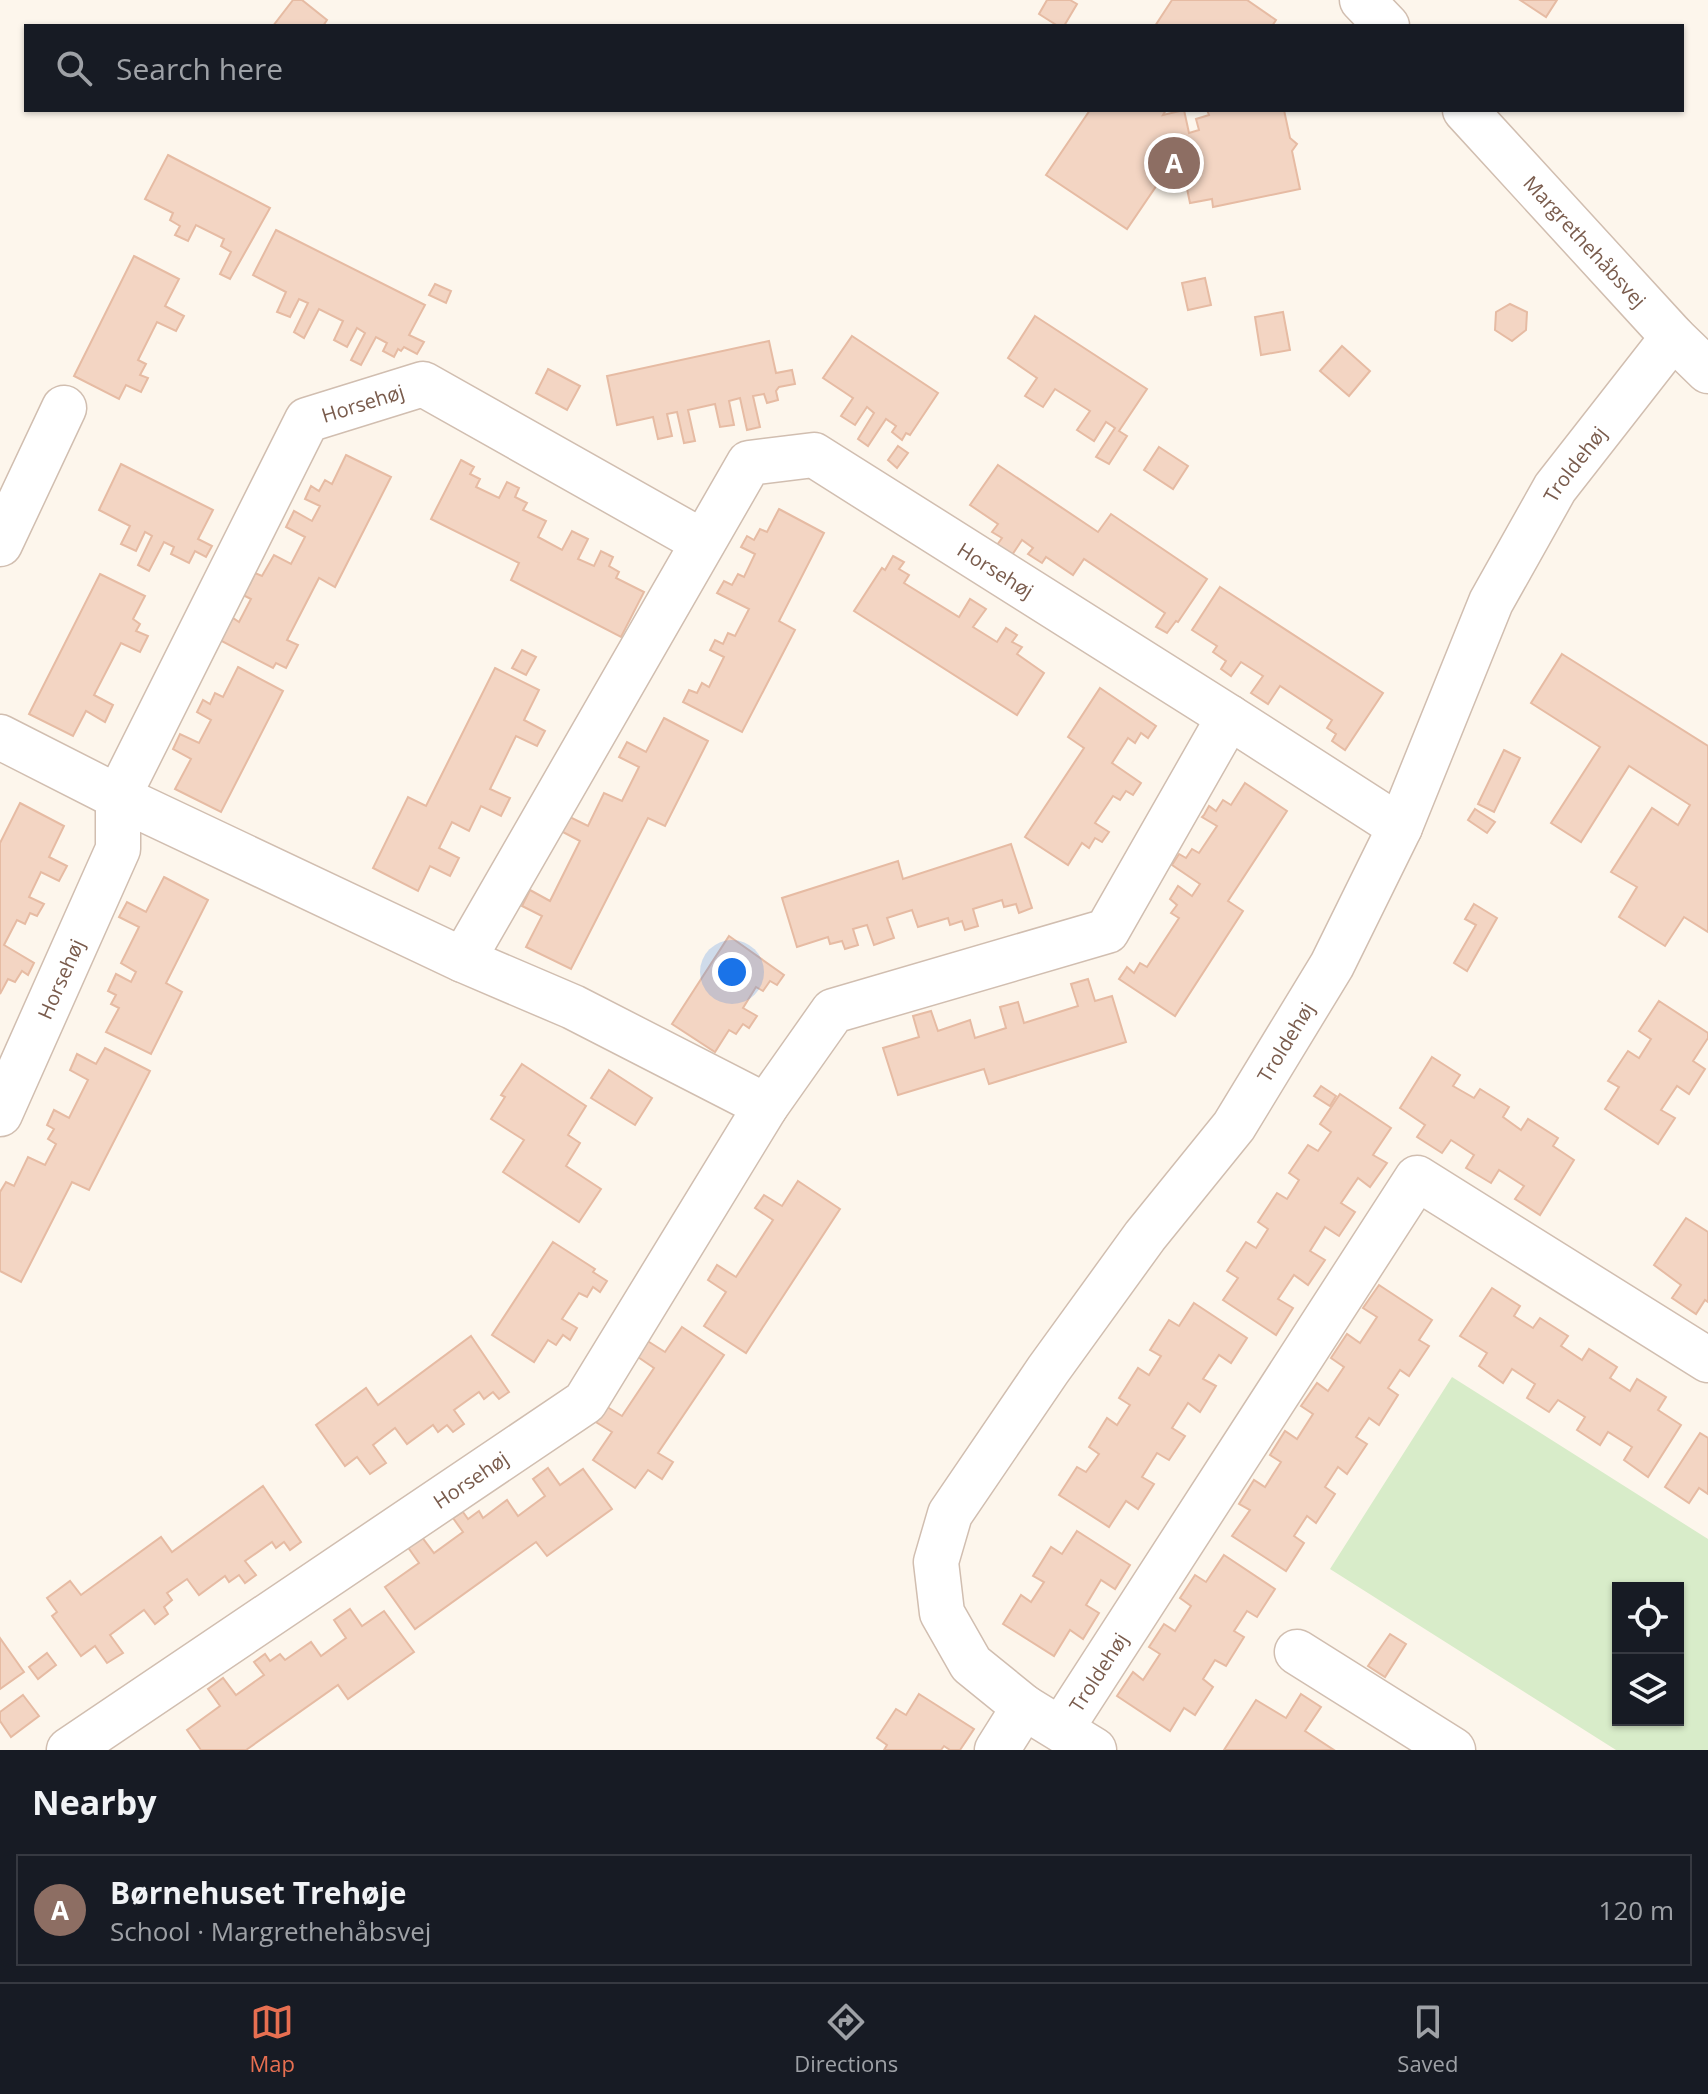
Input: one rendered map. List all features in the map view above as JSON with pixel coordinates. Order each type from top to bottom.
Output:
[{"type":"street","points":[[1362,0],[1385,24]]},
{"type":"street","name":"Margrethehåbsvej","points":[[1467,112],[1673,337],[1708,371]]},
{"type":"street","name":"Troldehøj","points":[[1673,337],[1555,488],[1491,602],[1400,827],[1332,965],[1234,1126],[1139,1243],[950,1514],[936,1562],[942,1613],[971,1664],[1024,1707],[1077,1740],[1417,1178],[1708,1360]]},
{"type":"street","name":"Horsehøj","points":[[0,1114],[118,849],[118,797],[307,420],[423,384],[703,542]]},
{"type":"street","points":[[0,544],[64,408]]},
{"type":"street","name":"Horsehøj","points":[[463,960],[749,463],[814,455],[1400,827]]},
{"type":"street","name":"Horsehøj","points":[[69,1750],[585,1402],[766,1106],[833,1011],[1107,931],[1229,717]]},
{"type":"street","points":[[0,737],[118,797],[463,960],[573,1007],[766,1106]]},
{"type":"street","points":[[1297,1652],[1453,1750]]},
{"type":"street","points":[[997,1750],[1024,1707]]},
{"type":"green space","points":[[1452,1377],[1708,1539],[1708,1750],[1616,1750],[1330,1569]]},
{"type":"building","points":[[293,0],[302,0],[327,20],[324,24],[275,24]]},
{"type":"building","points":[[1047,0],[1070,0],[1077,4],[1065,24],[1055,24],[1039,14]]},
{"type":"building","points":[[1172,0],[1247,0],[1276,20],[1273,24],[1156,24]]},
{"type":"building","points":[[1520,0],[1557,0],[1546,17]]},
{"type":"building","points":[[1089,112],[1165,112],[1163,115],[1184,112],[1189,133],[1199,130],[1196,119],[1209,115],[1208,112],[1284,112],[1290,138],[1297,144],[1292,151],[1300,189],[1213,207],[1212,199],[1190,203],[1185,179],[1157,185],[1127,229],[1046,175]]},
{"type":"building","points":[[168,155],[270,208],[230,279],[220,274],[231,252],[221,246],[224,239],[196,225],[188,241],[175,235],[180,226],[170,220],[173,213],[145,199]]},
{"type":"building","points":[[276,230],[425,305],[409,335],[424,342],[417,354],[404,347],[401,351],[398,349],[394,357],[383,351],[387,343],[376,337],[361,365],[351,360],[365,333],[357,328],[347,347],[334,340],[343,321],[319,309],[304,338],[294,332],[308,303],[299,299],[290,317],[277,312],[286,292],[253,275]]},
{"type":"building","points":[[134,256],[179,279],[165,306],[184,316],[176,331],[157,322],[138,360],[146,364],[140,375],[148,378],[141,392],[126,385],[119,399],[74,376]]},
{"type":"building","points":[[1205,278],[1211,305],[1188,310],[1182,283]]},
{"type":"building","points":[[435,284],[451,291],[446,303],[429,295]]},
{"type":"building","points":[[1510,304],[1527,312],[1526,330],[1512,341],[1495,330],[1496,312]]},
{"type":"building","points":[[1283,312],[1290,350],[1261,355],[1255,317]]},
{"type":"building","points":[[1035,316],[1147,389],[1119,431],[1127,436],[1109,464],[1096,457],[1115,428],[1106,422],[1094,441],[1077,430],[1090,411],[1055,389],[1043,407],[1025,396],[1037,378],[1008,358]]},
{"type":"building","points":[[852,336],[938,393],[910,435],[906,433],[902,440],[892,432],[896,426],[886,419],[868,446],[858,439],[874,413],[867,407],[855,425],[841,416],[853,398],[823,378]]},
{"type":"building","points":[[769,341],[776,373],[792,370],[795,384],[779,387],[776,391],[778,400],[767,403],[764,394],[753,396],[760,427],[747,430],[740,398],[729,401],[734,425],[720,427],[715,404],[688,410],[695,441],[684,443],[677,412],[667,414],[672,436],[658,439],[653,417],[617,425],[607,376]]},
{"type":"building","points":[[1342,346],[1370,371],[1349,396],[1320,371]]},
{"type":"building","points":[[548,369],[580,386],[567,410],[536,393]]},
{"type":"building","points":[[898,446],[908,453],[897,468],[888,460]]},
{"type":"building","points":[[1159,447],[1188,466],[1173,489],[1144,470]]},
{"type":"building","points":[[346,455],[391,477],[335,587],[319,578],[287,640],[298,645],[286,668],[276,663],[273,668],[214,637],[226,630],[233,618],[239,622],[251,599],[237,592],[243,580],[250,584],[255,573],[262,576],[274,555],[291,564],[305,537],[286,527],[294,511],[312,521],[320,506],[305,499],[311,486],[319,491],[325,480],[332,484]]},
{"type":"building","points":[[461,460],[474,467],[470,474],[480,479],[476,487],[499,498],[507,482],[519,488],[515,497],[527,503],[523,510],[546,521],[538,537],[562,550],[572,531],[588,539],[578,559],[594,566],[601,551],[613,557],[609,566],[619,572],[616,578],[644,592],[621,637],[511,580],[519,563],[431,519]]},
{"type":"building","points":[[121,464],[213,510],[198,539],[212,546],[206,557],[195,551],[189,563],[171,554],[174,547],[164,542],[149,571],[138,565],[152,536],[145,532],[136,551],[121,544],[130,526],[99,510]]},
{"type":"building","points":[[998,465],[1098,532],[1111,514],[1207,579],[1178,622],[1167,633],[1156,627],[1165,613],[1084,559],[1073,575],[1046,557],[1042,563],[1028,554],[1033,548],[1022,540],[1012,555],[997,545],[1002,538],[992,532],[998,524],[970,505]]},
{"type":"building","points":[[779,509],[824,533],[779,621],[795,630],[742,732],[683,702],[689,690],[697,693],[702,683],[709,687],[724,657],[710,650],[715,640],[723,644],[728,633],[735,636],[749,609],[717,593],[724,581],[732,585],[738,574],[744,577],[755,554],[741,547],[747,536],[754,540],[760,529],[767,532]]},
{"type":"building","points":[[893,556],[904,562],[899,569],[909,575],[904,583],[959,617],[970,599],[986,609],[973,627],[997,642],[1006,628],[1017,635],[1012,642],[1022,647],[1017,654],[1044,673],[1017,715],[854,611]]},
{"type":"building","points":[[100,574],[145,596],[133,619],[140,624],[136,631],[148,636],[140,652],[121,643],[94,695],[113,705],[105,722],[86,711],[73,736],[29,714]]},
{"type":"building","points":[[1220,587],[1383,693],[1345,750],[1332,741],[1336,734],[1327,728],[1332,720],[1280,686],[1268,704],[1251,693],[1263,676],[1241,662],[1231,676],[1221,669],[1226,661],[1213,652],[1217,646],[1192,630]]},
{"type":"building","points":[[522,650],[536,657],[526,675],[512,668]]},
{"type":"building","points":[[1562,654],[1708,746],[1708,932],[1684,917],[1665,946],[1619,917],[1637,887],[1611,872],[1652,808],[1678,825],[1690,805],[1629,766],[1581,842],[1551,823],[1600,747],[1531,703]]},
{"type":"building","points":[[238,667],[283,691],[221,812],[175,789],[191,759],[173,749],[180,734],[199,743],[211,720],[197,712],[203,700],[210,704],[215,693],[223,697]]},
{"type":"building","points":[[495,668],[539,690],[524,720],[545,731],[537,746],[516,736],[490,789],[510,798],[501,816],[481,806],[469,831],[452,822],[439,848],[459,858],[450,876],[430,866],[418,891],[373,868],[408,797],[426,806]]},
{"type":"building","points":[[1100,688],[1156,726],[1148,738],[1141,733],[1135,743],[1128,738],[1112,763],[1141,783],[1133,795],[1126,791],[1120,800],[1113,796],[1095,823],[1109,832],[1102,842],[1095,838],[1089,848],[1082,843],[1068,865],[1025,837],[1084,748],[1068,737]]},
{"type":"building","points":[[664,718],[708,741],[665,826],[648,818],[571,969],[526,947],[542,916],[522,906],[530,890],[550,901],[580,841],[561,831],[568,816],[588,826],[604,793],[622,801],[639,767],[619,757],[627,742],[646,752]]},
{"type":"building","points":[[1504,750],[1520,758],[1494,812],[1478,804]]},
{"type":"building","points":[[1245,783],[1287,811],[1228,901],[1243,911],[1175,1016],[1119,979],[1127,967],[1134,973],[1140,963],[1147,967],[1179,918],[1171,913],[1177,905],[1170,899],[1178,886],[1192,896],[1200,884],[1172,865],[1179,854],[1186,858],[1192,849],[1199,853],[1217,826],[1202,817],[1209,806],[1216,811],[1223,800],[1231,805]]},
{"type":"building","points":[[20,803],[64,826],[49,857],[67,866],[59,881],[41,872],[29,897],[44,904],[37,916],[30,913],[25,924],[17,920],[4,945],[34,963],[28,975],[22,971],[15,982],[8,979],[0,994],[0,843]]},
{"type":"building","points":[[1475,809],[1495,822],[1487,833],[1468,820]]},
{"type":"building","points":[[1011,844],[1032,908],[1019,913],[1016,904],[1004,907],[1002,900],[973,909],[978,926],[965,930],[962,921],[950,925],[948,918],[918,927],[912,910],[887,918],[894,938],[874,945],[867,925],[853,929],[858,945],[845,949],[842,941],[830,944],[828,937],[797,947],[782,898],[898,861],[903,879]]},
{"type":"building","points":[[164,877],[208,900],[166,983],[182,992],[151,1054],[106,1032],[119,1008],[111,1004],[116,995],[108,991],[116,974],[131,982],[136,972],[121,963],[139,927],[119,917],[127,902],[146,912]]},
{"type":"building","points":[[1474,904],[1497,918],[1467,971],[1454,963],[1476,925],[1465,919]]},
{"type":"building","points":[[729,936],[784,975],[777,985],[770,981],[763,991],[756,987],[743,1008],[757,1016],[749,1028],[743,1024],[736,1034],[729,1030],[715,1052],[672,1024]]},
{"type":"building","points":[[1088,979],[1095,1001],[1112,996],[1126,1042],[989,1084],[984,1069],[898,1095],[883,1048],[919,1037],[913,1016],[931,1011],[938,1031],[970,1020],[975,1038],[1006,1028],[1000,1007],[1018,1002],[1024,1023],[1078,1006],[1071,984]]},
{"type":"building","points":[[1659,1001],[1708,1033],[1708,1038],[1693,1061],[1705,1069],[1689,1094],[1677,1086],[1661,1110],[1675,1118],[1658,1144],[1605,1109],[1619,1087],[1608,1081],[1628,1051],[1639,1058],[1651,1039],[1639,1031]]},
{"type":"building","points":[[105,1048],[150,1071],[89,1190],[72,1182],[21,1282],[0,1271],[0,1192],[6,1182],[14,1186],[28,1157],[45,1165],[56,1144],[48,1139],[54,1129],[47,1125],[54,1110],[69,1118],[88,1080],[70,1070],[77,1054],[96,1064]]},
{"type":"building","points":[[1432,1057],[1460,1075],[1453,1086],[1474,1098],[1480,1089],[1509,1107],[1503,1117],[1521,1130],[1528,1119],[1558,1138],[1553,1146],[1574,1160],[1540,1215],[1515,1199],[1524,1186],[1499,1170],[1491,1183],[1466,1168],[1474,1155],[1451,1140],[1442,1153],[1417,1137],[1425,1125],[1400,1108]]},
{"type":"building","points":[[522,1064],[586,1106],[568,1135],[580,1143],[566,1166],[601,1189],[579,1222],[503,1172],[524,1140],[491,1119],[505,1097],[501,1095]]},
{"type":"building","points":[[609,1070],[652,1098],[635,1125],[591,1098]]},
{"type":"building","points":[[1321,1086],[1336,1096],[1330,1106],[1314,1096]]},
{"type":"building","points":[[1340,1094],[1391,1128],[1373,1155],[1387,1163],[1370,1187],[1358,1178],[1341,1203],[1355,1212],[1339,1236],[1325,1227],[1310,1251],[1325,1260],[1308,1285],[1294,1275],[1278,1299],[1293,1308],[1276,1335],[1223,1300],[1238,1278],[1227,1271],[1246,1242],[1256,1248],[1268,1229],[1258,1222],[1277,1193],[1287,1199],[1299,1180],[1289,1173],[1308,1145],[1318,1151],[1331,1132],[1320,1124]]},
{"type":"building","points":[[798,1181],[840,1209],[746,1353],[704,1326],[726,1292],[708,1280],[717,1265],[736,1277],[773,1220],[755,1208],[764,1195],[782,1206]]},
{"type":"building","points":[[1686,1218],[1708,1232],[1708,1302],[1705,1300],[1696,1314],[1672,1298],[1681,1285],[1654,1265]]},
{"type":"building","points":[[553,1242],[595,1269],[593,1272],[607,1281],[600,1292],[593,1287],[587,1297],[579,1293],[562,1319],[577,1328],[570,1340],[563,1335],[556,1345],[548,1340],[534,1362],[492,1335]]},
{"type":"building","points":[[1379,1285],[1432,1320],[1419,1340],[1429,1346],[1409,1376],[1400,1370],[1388,1388],[1398,1395],[1379,1425],[1369,1418],[1356,1437],[1367,1444],[1347,1474],[1338,1467],[1325,1487],[1335,1494],[1316,1523],[1307,1516],[1294,1536],[1304,1543],[1286,1571],[1232,1536],[1250,1510],[1239,1504],[1254,1480],[1265,1487],[1281,1462],[1270,1455],[1285,1431],[1297,1439],[1313,1414],[1301,1406],[1317,1383],[1328,1391],[1344,1367],[1331,1358],[1347,1334],[1360,1343],[1377,1317],[1363,1308]]},
{"type":"building","points":[[1492,1288],[1520,1306],[1514,1316],[1533,1328],[1540,1318],[1568,1336],[1561,1346],[1582,1360],[1589,1349],[1617,1367],[1610,1378],[1630,1391],[1637,1379],[1666,1397],[1658,1410],[1681,1425],[1648,1477],[1624,1460],[1632,1447],[1608,1432],[1600,1445],[1577,1430],[1585,1417],[1558,1400],[1549,1412],[1527,1398],[1535,1384],[1512,1369],[1503,1383],[1479,1366],[1487,1353],[1460,1336]]},
{"type":"building","points":[[1194,1303],[1247,1338],[1231,1363],[1219,1355],[1203,1379],[1216,1386],[1200,1412],[1188,1403],[1172,1428],[1185,1436],[1169,1460],[1157,1453],[1142,1477],[1154,1484],[1138,1509],[1126,1501],[1109,1527],[1059,1495],[1077,1467],[1086,1472],[1099,1454],[1089,1447],[1107,1418],[1117,1425],[1130,1405],[1119,1398],[1138,1368],[1149,1375],[1161,1356],[1150,1350],[1169,1320],[1179,1326]]},
{"type":"building","points":[[682,1327],[724,1355],[658,1453],[673,1462],[662,1479],[648,1470],[635,1488],[593,1460],[612,1432],[594,1421],[604,1405],[622,1416],[654,1368],[635,1355],[646,1340],[665,1352]]},
{"type":"building","points":[[471,1336],[509,1392],[499,1399],[493,1392],[484,1399],[479,1392],[454,1410],[464,1424],[453,1432],[447,1425],[438,1432],[433,1425],[407,1444],[395,1428],[373,1445],[386,1463],[370,1474],[357,1457],[345,1466],[316,1425],[366,1388],[378,1405]]},
{"type":"building","points":[[1700,1433],[1708,1438],[1708,1494],[1699,1488],[1689,1503],[1665,1487]]},
{"type":"building","points":[[548,1468],[560,1485],[583,1469],[612,1509],[547,1556],[536,1542],[415,1629],[385,1587],[419,1563],[407,1546],[421,1536],[434,1553],[463,1532],[453,1518],[463,1512],[468,1519],[479,1511],[483,1518],[507,1500],[518,1516],[545,1496],[533,1479]]},
{"type":"building","points":[[263,1486],[301,1542],[290,1550],[284,1542],[276,1548],[272,1542],[245,1561],[256,1575],[245,1583],[239,1575],[229,1582],[225,1576],[199,1595],[187,1579],[167,1593],[172,1600],[164,1607],[168,1614],[155,1624],[144,1610],[110,1635],[123,1653],[107,1663],[95,1646],[81,1656],[52,1616],[57,1612],[47,1598],[70,1581],[81,1595],[161,1537],[172,1552]]},
{"type":"building","points":[[1077,1531],[1130,1565],[1115,1589],[1101,1580],[1086,1605],[1099,1613],[1083,1639],[1070,1630],[1054,1656],[1003,1624],[1021,1595],[1031,1602],[1044,1582],[1033,1576],[1051,1547],[1062,1554]]},
{"type":"building","points":[[1224,1555],[1275,1589],[1257,1617],[1247,1611],[1234,1631],[1244,1637],[1226,1666],[1215,1660],[1203,1679],[1213,1687],[1195,1715],[1184,1708],[1170,1731],[1117,1696],[1133,1672],[1143,1680],[1160,1654],[1149,1647],[1164,1624],[1175,1631],[1191,1606],[1180,1598],[1195,1575],[1206,1582]]},
{"type":"building","points":[[350,1609],[362,1626],[384,1611],[414,1652],[348,1699],[338,1685],[246,1750],[201,1750],[187,1730],[220,1706],[208,1689],[223,1678],[236,1695],[264,1675],[254,1662],[265,1654],[270,1661],[280,1654],[285,1660],[311,1642],[321,1656],[346,1638],[334,1620]]},
{"type":"building","points":[[1390,1634],[1406,1644],[1385,1677],[1368,1666]]},
{"type":"building","points":[[0,1638],[24,1672],[0,1689]]},
{"type":"building","points":[[47,1653],[56,1665],[38,1679],[29,1667]]},
{"type":"building","points":[[919,1694],[974,1729],[960,1750],[950,1750],[944,1746],[941,1750],[884,1750],[887,1745],[877,1738],[896,1709],[906,1715]]},
{"type":"building","points":[[1301,1694],[1321,1707],[1305,1731],[1334,1750],[1224,1750],[1256,1700],[1286,1718]]},
{"type":"building","points":[[23,1695],[39,1716],[11,1737],[0,1721],[0,1712]]},
{"type":"place","name":"Børnehuset Trehøje","points":[[1174,163]]}]
